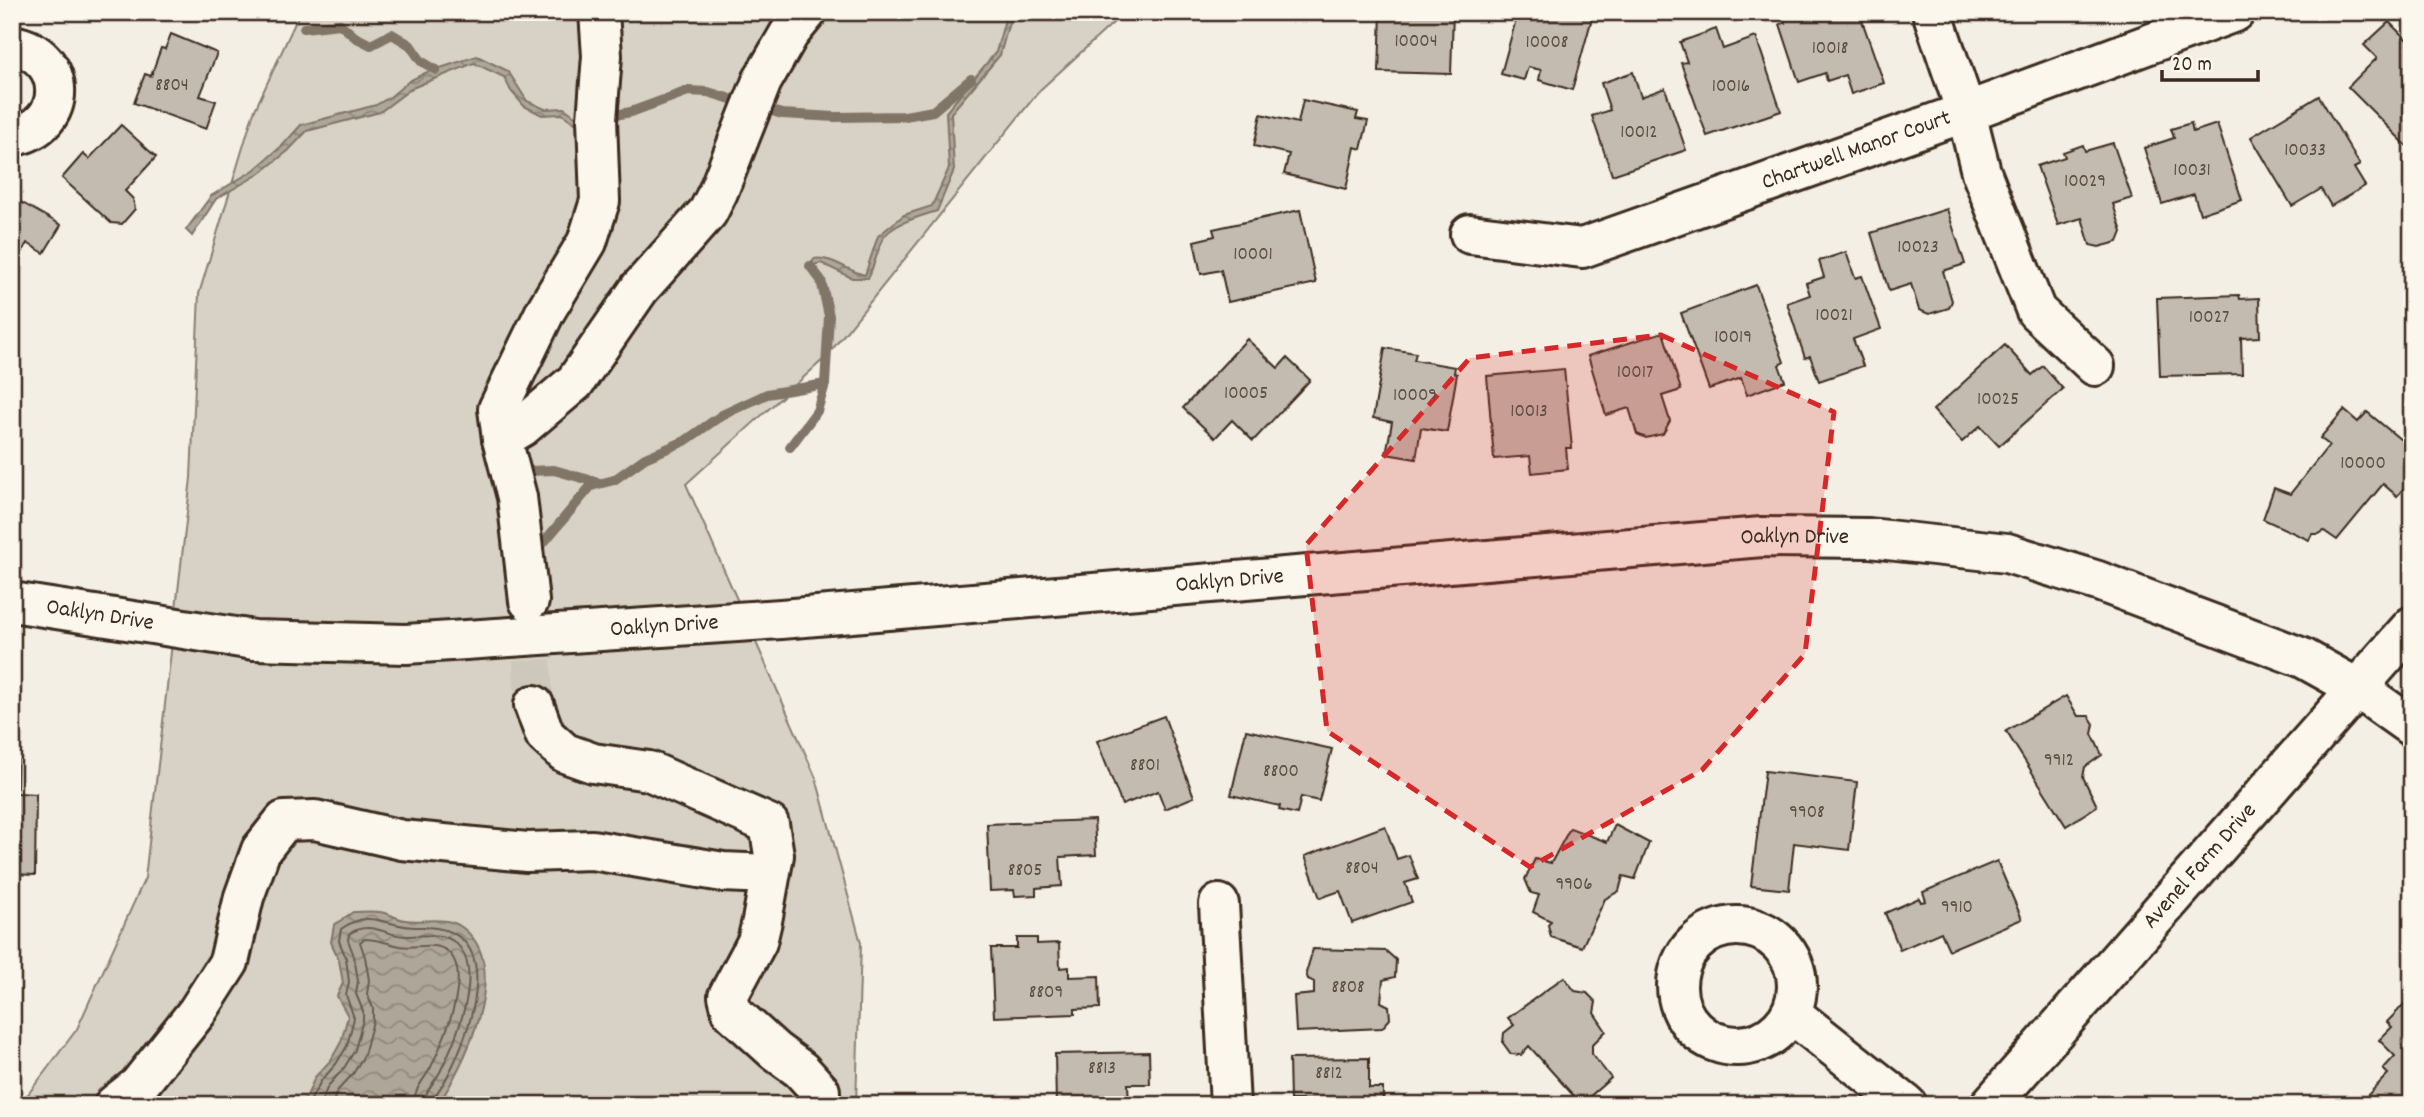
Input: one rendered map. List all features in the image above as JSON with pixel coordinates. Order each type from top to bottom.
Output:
[{"type":"street","points":[[528,601],[517,497],[502,439],[498,409],[546,310],[587,242],[600,201],[597,119],[602,56],[599,12]]},
{"type":"street","points":[[502,439],[522,427],[575,382],[593,360],[640,288],[708,212],[762,81],[789,34],[807,12]]},
{"type":"street","points":[[1932,12],[1966,111],[1981,172],[2036,310],[2095,366]]},
{"type":"street","name":"Chartwell Manor Court","points":[[1470,234],[1582,248],[2235,12]]},
{"type":"street","points":[[12,45],[31,50],[47,64],[54,78],[55,92],[53,106],[46,118],[23,135],[12,136]]},
{"type":"street","name":"Oaklyn Drive","points":[[12,602],[254,640],[406,644],[795,618],[1762,537],[1869,538],[2007,553],[2098,580],[2303,658],[2357,688],[2412,727]]},
{"type":"street","name":"Avenel Farm Drive","points":[[1990,1105],[2412,626]]},
{"type":"street","points":[[534,705],[545,735],[565,753],[593,763],[649,771],[769,824],[774,855],[757,942],[728,996],[732,1012],[775,1052],[801,1070],[820,1091],[820,1105]]},
{"type":"street","points":[[114,1105],[138,1086],[197,1012],[229,962],[244,897],[261,850],[284,821],[315,820],[402,840],[527,852],[592,850],[723,872],[769,874]]},
{"type":"street","points":[[1219,904],[1230,1105]]},
{"type":"street","points":[[1792,1014],[1907,1105]]},
{"type":"highlighted area","points":[[1661,335],[1834,412],[1805,654],[1702,770],[1530,867],[1327,731],[1306,545],[1470,358]]},
{"type":"shaded area","points":[[300,12],[1125,12],[1040,90],[826,357],[686,484],[816,778],[861,943],[856,1105],[20,1105],[77,1029],[145,878],[191,478],[199,294],[253,114]]},
{"type":"water","points":[[1007,12],[1012,12],[1000,55],[951,113],[954,170],[937,211],[906,221],[886,234],[868,278],[852,278],[821,263],[810,266],[814,259],[827,260],[865,275],[878,236],[904,215],[932,206],[949,168],[946,112],[996,52]]},
{"type":"water","points":[[477,56],[508,71],[527,101],[545,109],[564,108],[582,121],[578,125],[562,114],[542,115],[524,106],[511,91],[504,77],[474,63],[412,88],[380,112],[307,131],[288,151],[259,174],[216,199],[192,236],[186,230],[211,196],[254,170],[301,125],[376,105],[425,73]]},
{"type":"water","points":[[353,912],[380,912],[412,921],[449,922],[463,928],[477,945],[484,966],[484,991],[479,1016],[460,1066],[438,1105],[299,1105],[307,1096],[315,1077],[331,1060],[341,1042],[348,1016],[337,996],[343,983],[339,960],[331,942],[334,925]]},
{"type":"building","points":[[1381,12],[1453,12],[1451,74],[1379,72]]},
{"type":"building","points":[[1518,12],[1571,12],[1592,18],[1572,90],[1539,80],[1541,70],[1528,67],[1524,80],[1501,74]]},
{"type":"building","points":[[1782,12],[1859,12],[1884,83],[1851,94],[1845,75],[1827,81],[1825,73],[1799,82],[1780,24],[1785,23]]},
{"type":"building","points":[[2389,22],[2412,45],[2412,151],[2348,87],[2377,58],[2364,45]]},
{"type":"building","points":[[1716,29],[1723,49],[1756,37],[1781,111],[1707,136],[1681,63],[1687,62],[1680,42]]},
{"type":"building","points":[[171,34],[217,53],[200,96],[216,101],[206,129],[134,103],[145,74],[151,76],[161,48],[165,49]]},
{"type":"building","points":[[1633,72],[1641,97],[1665,88],[1686,150],[1612,175],[1592,116],[1610,110],[1601,83]]},
{"type":"building","points":[[2319,96],[2360,165],[2354,168],[2365,186],[2331,206],[2321,189],[2292,206],[2251,137]]},
{"type":"building","points":[[1303,100],[1358,112],[1356,119],[1368,121],[1361,149],[1355,147],[1346,189],[1284,174],[1289,154],[1254,146],[1261,114],[1298,123]]},
{"type":"building","points":[[2191,123],[2193,132],[2217,124],[2242,200],[2200,214],[2194,194],[2162,204],[2144,148],[2174,138],[2171,129]]},
{"type":"building","points":[[121,125],[156,157],[125,191],[133,199],[135,209],[122,224],[111,223],[62,178],[83,154],[89,159]]},
{"type":"building","points":[[2113,143],[2132,198],[2113,204],[2122,232],[2118,242],[2099,247],[2090,245],[2082,218],[2058,225],[2037,166],[2065,157],[2063,152],[2083,145],[2085,151]]},
{"type":"building","points":[[12,197],[61,225],[44,253],[27,243],[12,269]]},
{"type":"building","points":[[1947,209],[1965,264],[1943,271],[1952,301],[1949,308],[1929,314],[1919,310],[1911,284],[1889,291],[1871,233]]},
{"type":"building","points":[[1300,210],[1316,283],[1228,302],[1221,270],[1201,274],[1194,241],[1215,236],[1213,229]]},
{"type":"building","points":[[1846,252],[1855,278],[1862,276],[1881,329],[1853,339],[1863,366],[1819,381],[1810,356],[1805,358],[1787,303],[1810,295],[1806,283],[1824,277],[1819,261]]},
{"type":"building","points":[[1756,285],[1784,362],[1779,365],[1785,381],[1747,395],[1741,378],[1709,389],[1681,313]]},
{"type":"building","points":[[2239,295],[2240,299],[2259,298],[2260,337],[2241,338],[2242,374],[2160,376],[2157,298]]},
{"type":"building","points":[[1663,332],[1681,390],[1662,396],[1670,421],[1663,434],[1646,438],[1637,434],[1629,408],[1606,415],[1588,356]]},
{"type":"building","points":[[1247,339],[1278,368],[1287,358],[1310,380],[1253,441],[1232,420],[1215,438],[1183,408]]},
{"type":"building","points":[[2005,345],[2032,375],[2043,366],[2063,389],[1999,446],[1980,426],[1962,442],[1933,410]]},
{"type":"building","points":[[1385,348],[1416,353],[1414,360],[1455,367],[1454,373],[1457,374],[1447,432],[1421,428],[1416,459],[1386,454],[1392,422],[1373,418]]},
{"type":"building","points":[[1564,369],[1572,448],[1566,448],[1568,469],[1532,473],[1530,456],[1494,459],[1487,376]]},
{"type":"building","points":[[2344,410],[2358,422],[2367,412],[2412,449],[2412,479],[2397,496],[2383,484],[2337,540],[2324,531],[2312,534],[2309,540],[2263,519],[2274,488],[2290,494],[2329,445],[2320,438]]},
{"type":"building","points":[[2066,696],[2078,716],[2089,716],[2094,724],[2092,734],[2102,755],[2085,767],[2083,777],[2097,806],[2066,826],[2006,731]]},
{"type":"building","points":[[1164,716],[1194,797],[1165,809],[1158,791],[1122,805],[1097,741]]},
{"type":"building","points":[[1246,730],[1332,749],[1319,801],[1301,797],[1297,814],[1279,810],[1280,806],[1231,795]]},
{"type":"building","points":[[12,745],[18,745],[17,793],[36,794],[35,875],[12,874]]},
{"type":"building","points":[[1765,771],[1857,782],[1849,850],[1794,843],[1789,890],[1751,886]]},
{"type":"building","points":[[1094,820],[1096,855],[1060,857],[1062,886],[1036,888],[1036,895],[1015,896],[1014,890],[990,891],[987,824]]},
{"type":"building","points":[[1615,825],[1649,843],[1635,879],[1623,876],[1619,891],[1605,899],[1582,947],[1551,937],[1548,925],[1551,921],[1533,912],[1539,895],[1531,893],[1525,879],[1535,859],[1551,863],[1570,828],[1607,842]]},
{"type":"building","points":[[1385,826],[1397,859],[1409,855],[1418,879],[1405,883],[1412,902],[1352,923],[1340,891],[1320,898],[1305,856]]},
{"type":"building","points":[[1997,861],[2022,919],[1949,950],[1941,932],[1900,950],[1885,913],[1919,898],[1921,902],[1926,901],[1923,892]]},
{"type":"building","points":[[1017,938],[1037,938],[1037,944],[1059,943],[1060,968],[1069,967],[1069,977],[1099,976],[1100,1008],[1075,1009],[1075,1014],[994,1017],[991,948],[1017,948]]},
{"type":"building","points":[[1313,949],[1386,951],[1396,960],[1395,977],[1383,980],[1381,1002],[1389,1006],[1390,1019],[1382,1028],[1296,1032],[1294,996],[1314,994],[1314,982],[1308,979],[1306,973]]},
{"type":"building","points":[[1564,977],[1575,991],[1587,993],[1596,1002],[1594,1013],[1606,1031],[1592,1045],[1592,1054],[1611,1078],[1581,1104],[1529,1046],[1521,1055],[1511,1054],[1503,1043],[1504,1033],[1514,1025],[1508,1018]]},
{"type":"building","points":[[2412,996],[2412,1105],[2369,1105],[2364,1099],[2388,1074],[2383,1069],[2395,1056],[2379,1040],[2392,1027],[2387,1022]]},
{"type":"building","points":[[1149,1052],[1150,1084],[1128,1084],[1129,1105],[1056,1105],[1055,1054]]},
{"type":"building","points":[[1369,1058],[1369,1088],[1383,1088],[1383,1105],[1310,1105],[1310,1100],[1290,1100],[1289,1059]]},
{"type":"waterway","points":[[304,28],[340,24],[355,37],[371,45],[392,34],[410,45],[421,61],[436,70]]},
{"type":"waterway","points":[[758,107],[782,114],[835,117],[905,116],[933,111],[971,79]]},
{"type":"waterway","points":[[604,117],[631,112],[688,91],[708,92],[744,103]]},
{"type":"waterway","points":[[539,548],[591,486],[614,480],[645,458],[685,441],[722,415],[767,394],[825,384],[829,316],[821,280],[810,266]]},
{"type":"waterway","points":[[790,447],[817,411],[825,384]]},
{"type":"waterway","points":[[529,471],[554,470],[600,483]]},
{"type":"tunnel","points":[[529,603],[534,705]]}]
